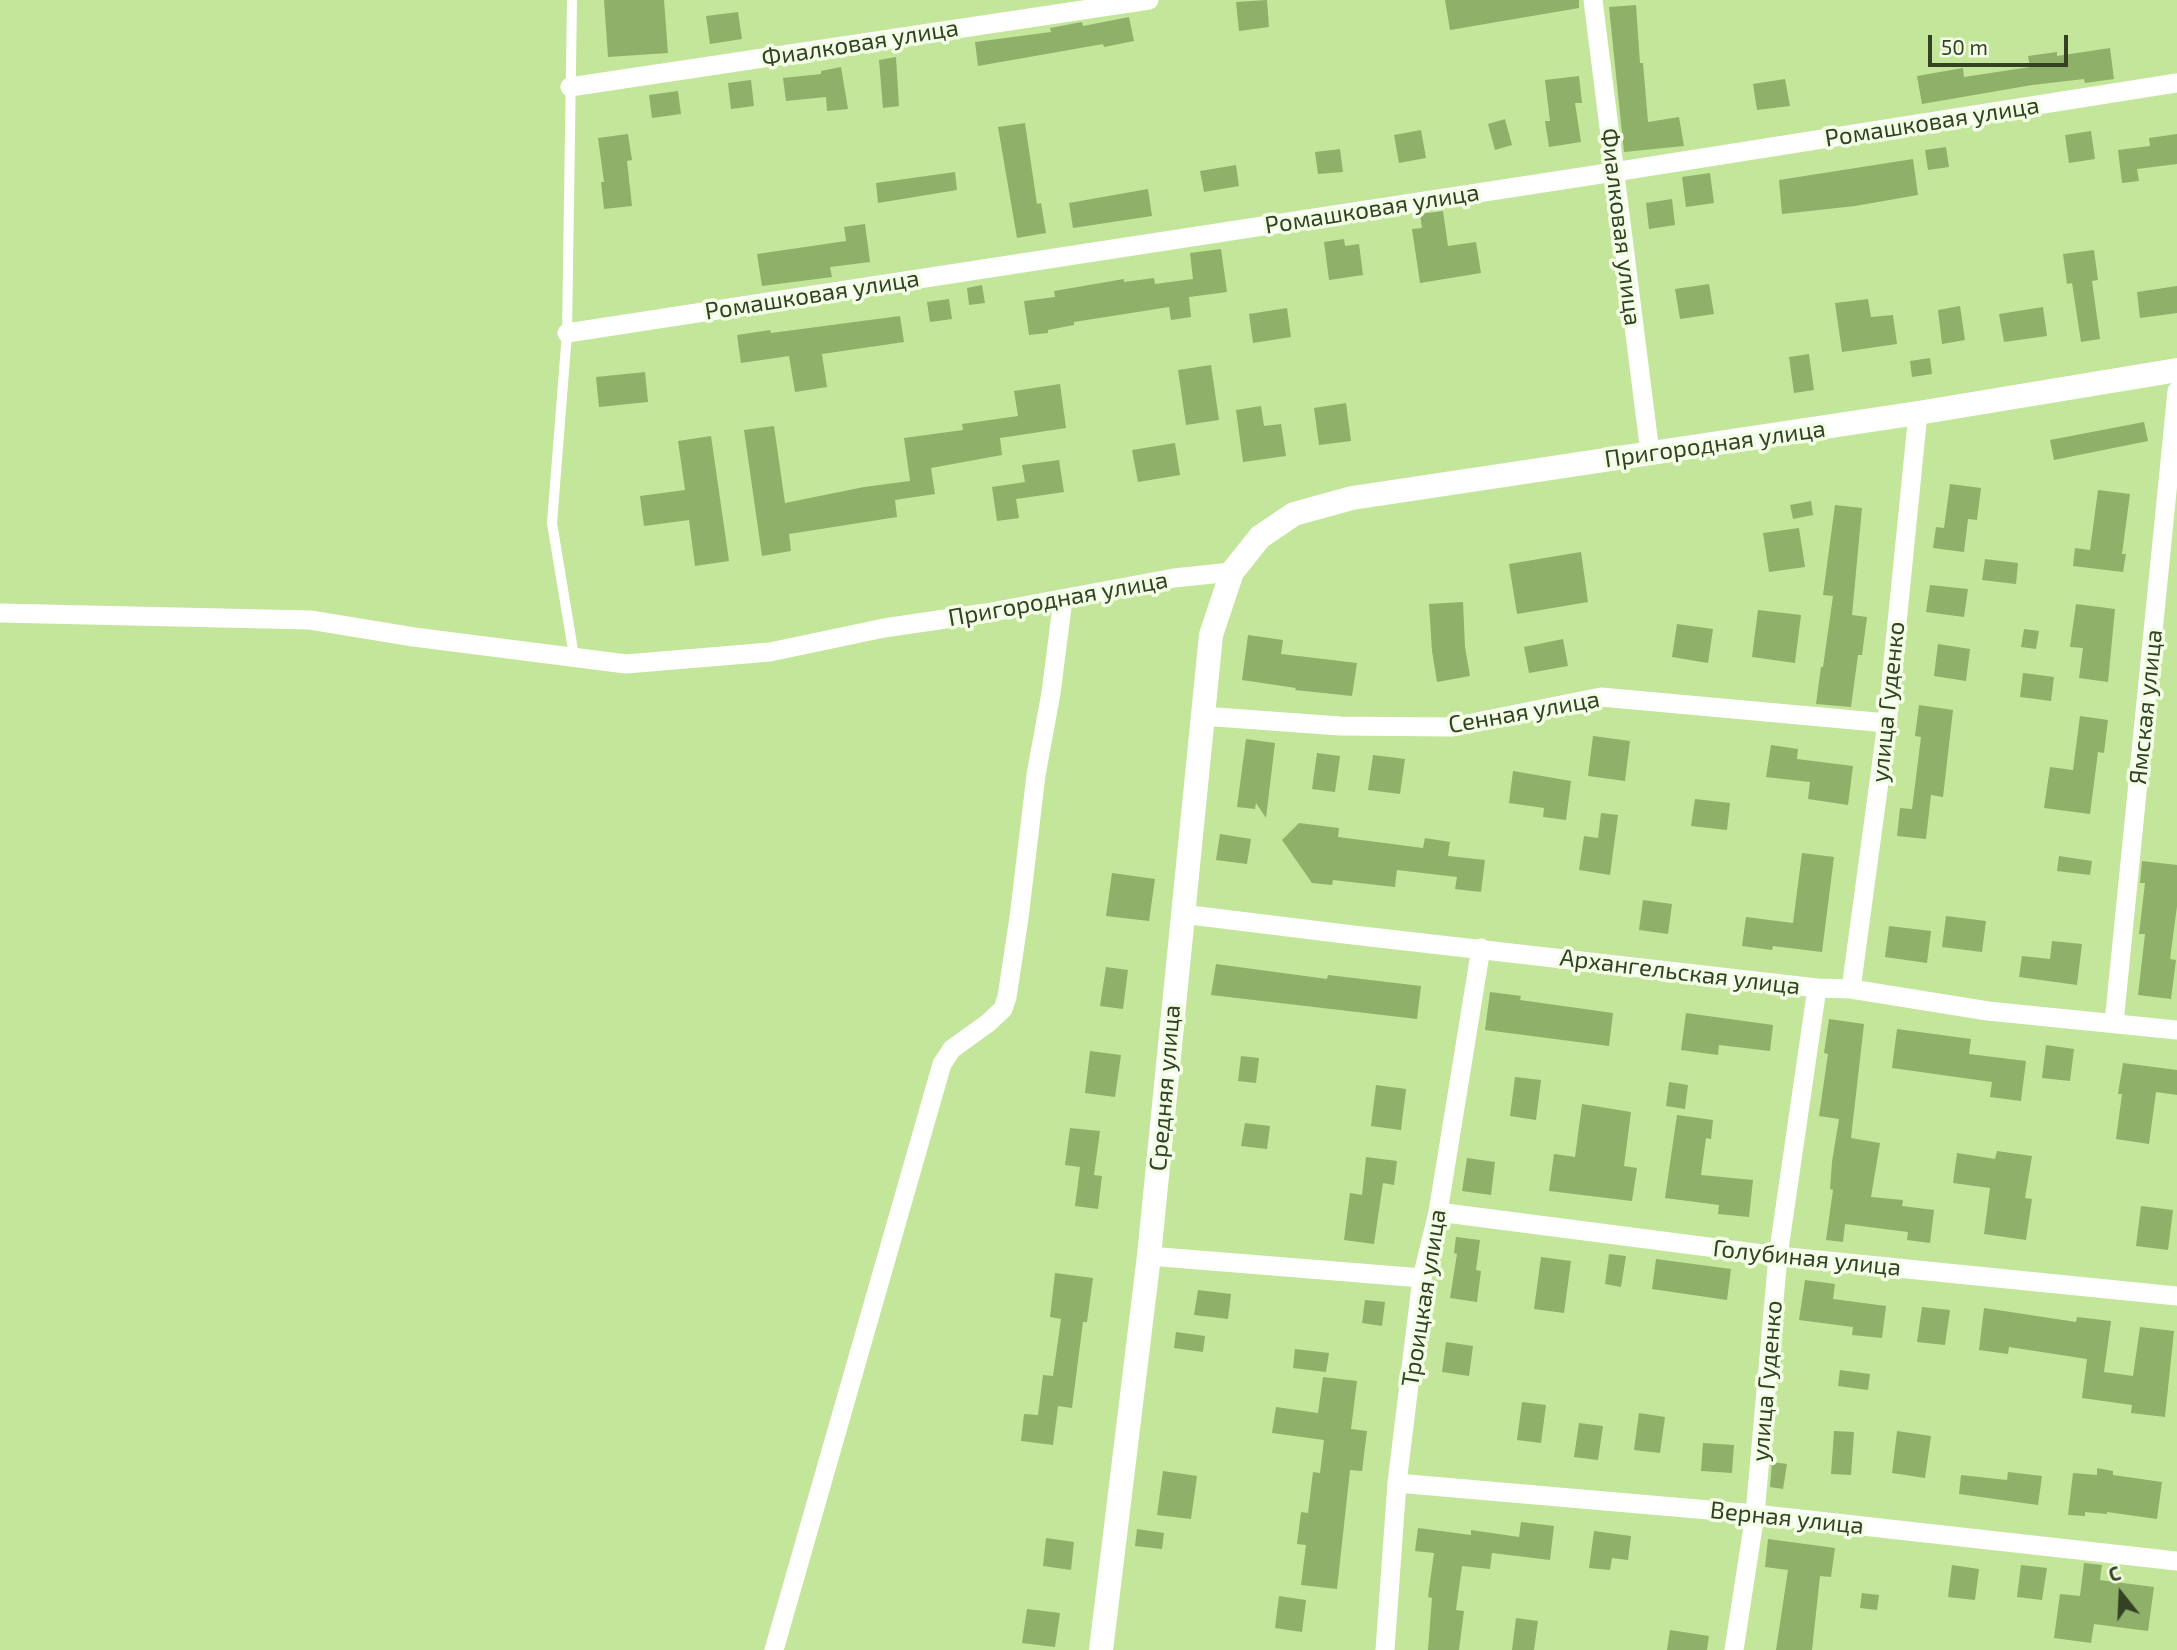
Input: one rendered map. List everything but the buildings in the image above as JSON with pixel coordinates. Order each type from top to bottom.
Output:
[{"type":"street","name":"Фиалковая улица","points":[[570,87],[1149,0]]},
{"type":"street","name":"Фиалковая улица","points":[[1593,0],[1650,453]]},
{"type":"street","name":"Ромашковая улица","points":[[567,333],[2177,83]]},
{"type":"street","name":"Пригородная улица","points":[[1259,537],[1294,514],[1352,498],[1918,414],[2177,370]]},
{"type":"street","name":"Ямская улица","points":[[2115,1023],[2177,391]]},
{"type":"street","name":"улица Гуденко","points":[[1851,989],[1887,723],[1918,414]]},
{"type":"street","name":"Средняя улица","points":[[1101,1650],[1149,1256],[1211,635],[1232,572],[1259,537]]},
{"type":"street","name":"Пригородная улица","points":[[0,613],[310,620],[414,637],[626,664],[770,652],[884,628],[1174,578],[1232,572]]},
{"type":"street","points":[[774,1650],[942,1064],[952,1049],[1003,1009],[1007,997],[1036,775],[1051,693],[1063,599]]},
{"type":"street","name":"Сенная улица","points":[[1202,716],[1340,726],[1452,727],[1601,696],[1887,723]]},
{"type":"street","name":"Архангельская улица","points":[[1182,914],[1816,988],[1851,989],[1988,1011],[2177,1030]]},
{"type":"street","name":"Троицкая улица","points":[[1385,1650],[1397,1483],[1422,1278],[1438,1212],[1481,948]]},
{"type":"street","name":"улица Гуденко","points":[[1734,1650],[1755,1514],[1778,1256],[1816,988]]},
{"type":"street","name":"Голубиная улица","points":[[1438,1212],[1778,1256],[2177,1296]]},
{"type":"street","points":[[1149,1256],[1422,1278]]},
{"type":"street","name":"Верная улица","points":[[1397,1483],[1755,1514],[2177,1561]]},
{"type":"lane","points":[[572,0],[567,333],[552,523],[574,656]]}]
